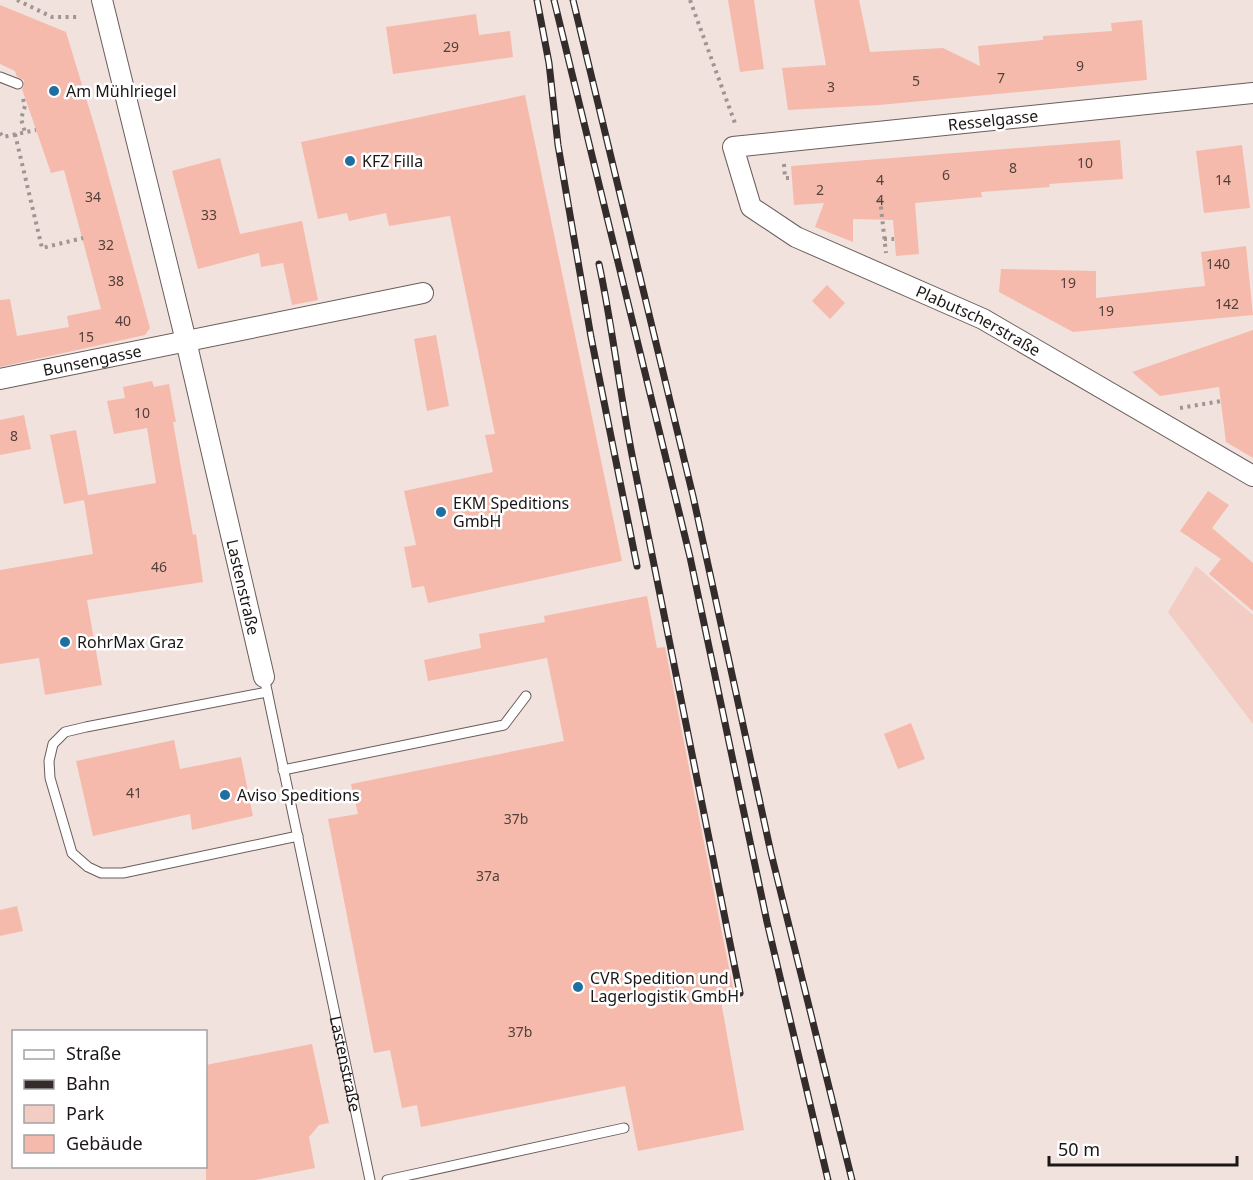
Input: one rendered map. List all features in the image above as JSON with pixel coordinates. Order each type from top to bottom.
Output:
[{"type":"street","name":"Lastenstraße","points":[[102,0],[186,341],[266,685]]},
{"type":"street","name":"Resselgasse","points":[[738,147],[1253,93]]},
{"type":"street","name":"Plabutscherstraße","points":[[738,147],[751,207],[796,237],[983,319],[1253,476]]},
{"type":"street","name":"Bunsengasse","points":[[0,379],[423,293]]},
{"type":"lane","points":[[0,77],[18,84]]},
{"type":"lane","points":[[266,685],[65,732],[53,744],[49,761],[50,778],[72,853],[88,867],[101,873],[123,873],[298,836]]},
{"type":"lane","name":"Lastenstraße","points":[[266,685],[370,1180]]},
{"type":"lane","points":[[284,770],[504,724],[526,696]]},
{"type":"lane","points":[[387,1180],[624,1128]]},
{"type":"path","points":[[17,0],[52,16],[78,17]]},
{"type":"path","points":[[690,0],[738,147]]},
{"type":"path","points":[[21,119],[25,132]]},
{"type":"path","points":[[0,133],[3,136],[36,130]]},
{"type":"path","points":[[15,134],[42,248],[83,238]]},
{"type":"path","points":[[877,273],[886,256],[880,199]]},
{"type":"path","points":[[884,239],[894,238]]},
{"type":"green space","points":[[1196,566],[1253,615],[1253,724],[1168,612]]},
{"type":"building","points":[[728,0],[754,0],[764,69],[740,72]]},
{"type":"building","points":[[814,0],[859,0],[870,52],[943,48],[980,66],[978,46],[1043,40],[1043,36],[1112,31],[1111,23],[1142,20],[1147,80],[879,105],[788,110],[782,68],[826,65]]},
{"type":"building","points":[[0,5],[66,32],[99,141],[150,328],[145,335],[0,367],[0,300],[10,299],[17,336],[69,327],[67,316],[101,309],[64,170],[51,173],[22,89],[24,80],[17,77],[15,71],[0,64]]},
{"type":"building","points":[[476,14],[479,35],[510,31],[513,57],[393,74],[386,27]]},
{"type":"building","points":[[525,95],[622,561],[428,603],[424,586],[412,588],[404,547],[416,545],[404,491],[493,472],[485,435],[495,434],[450,216],[389,226],[386,213],[349,221],[347,213],[318,219],[301,142]]},
{"type":"building","points":[[1120,140],[1123,179],[1049,184],[1050,187],[981,192],[982,197],[915,203],[919,254],[896,256],[893,220],[853,219],[853,242],[815,227],[824,203],[794,205],[791,166]]},
{"type":"building","points":[[1242,145],[1250,208],[1204,213],[1196,151]]},
{"type":"building","points":[[220,158],[240,234],[302,221],[318,300],[292,305],[283,263],[261,267],[259,253],[198,269],[172,171]]},
{"type":"building","points":[[1246,246],[1253,315],[1073,332],[999,292],[1001,269],[1096,271],[1096,298],[1205,286],[1201,252]]},
{"type":"building","points":[[827,285],[845,303],[830,319],[812,301]]},
{"type":"building","points":[[1253,330],[1253,458],[1226,442],[1219,387],[1160,396],[1132,372]]},
{"type":"building","points":[[436,335],[449,406],[427,411],[414,339]]},
{"type":"building","points":[[152,381],[154,387],[169,384],[176,422],[173,422],[193,535],[196,534],[203,582],[87,600],[102,685],[45,695],[39,658],[0,664],[0,570],[93,554],[84,500],[64,504],[50,435],[76,430],[88,495],[156,483],[147,428],[114,434],[107,401],[125,398],[123,387]]},
{"type":"building","points":[[24,415],[31,449],[0,455],[0,420]]},
{"type":"building","points":[[1208,491],[1229,505],[1212,528],[1253,563],[1253,611],[1209,574],[1221,559],[1180,531]]},
{"type":"building","points":[[647,596],[657,648],[665,647],[735,998],[721,1001],[744,1130],[638,1151],[625,1086],[421,1127],[417,1105],[402,1108],[390,1050],[374,1053],[328,819],[358,814],[351,784],[564,741],[547,658],[428,681],[424,660],[481,648],[479,634],[545,622],[544,616]]},
{"type":"building","points":[[911,723],[925,759],[898,769],[884,734]]},
{"type":"building","points":[[174,740],[180,769],[241,757],[253,816],[192,830],[190,814],[93,836],[76,761]]},
{"type":"building","points":[[17,906],[23,931],[0,936],[0,910]]},
{"type":"building","points":[[312,1044],[329,1123],[319,1125],[309,1137],[315,1168],[255,1180],[206,1180],[207,1065]]},
{"type":"railway","points":[[537,0],[549,63],[558,145],[591,337],[637,566]]},
{"type":"railway","points":[[554,0],[690,557],[767,922],[828,1180]]},
{"type":"railway","points":[[573,0],[693,496],[771,853],[852,1180]]},
{"type":"railway","points":[[599,264],[633,460],[740,993]]},
{"type":"place","name":"Am Mühlriegel","points":[[54,91]]},
{"type":"place","name":"KFZ Filla","points":[[350,161]]},
{"type":"place","name":"EKM Speditions GmbH","points":[[441,512]]},
{"type":"place","name":"RohrMax Graz","points":[[65,642]]},
{"type":"place","name":"Aviso Speditions","points":[[225,795]]},
{"type":"place","name":"CVR Spedition und Lagerlogistik GmbH","points":[[578,987]]}]
